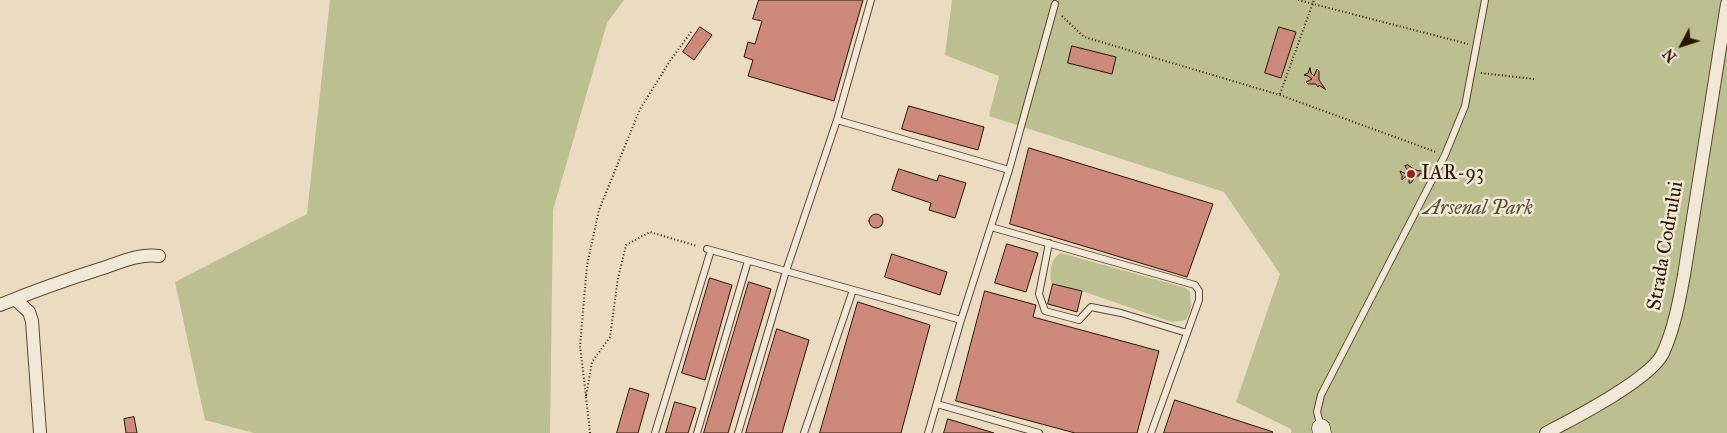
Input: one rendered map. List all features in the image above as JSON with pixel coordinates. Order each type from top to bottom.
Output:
[{"type":"street","name":"Strada Codrului","points":[[1546,433],[1637,381],[1662,356],[1675,319],[1684,275],[1727,4]]},
{"type":"street","points":[[0,305],[47,286],[131,258],[150,254],[159,256]]},
{"type":"street","points":[[15,299],[29,312],[32,321],[40,433]]},
{"type":"lane","points":[[738,433],[786,271],[837,120],[871,0]]},
{"type":"lane","points":[[1322,430],[1317,412],[1321,395],[1445,155],[1465,106],[1485,0]]},
{"type":"lane","points":[[928,433],[961,320],[1009,170],[1055,4]]},
{"type":"lane","points":[[837,120],[1009,170]]},
{"type":"lane","points":[[992,227],[1195,285],[1199,291],[1200,300],[1152,433]]},
{"type":"lane","points":[[1049,243],[1039,294],[1045,311],[1079,320],[1091,307],[1120,313],[1188,333]]},
{"type":"lane","points":[[655,433],[709,250],[961,320]]},
{"type":"lane","points":[[697,433],[748,261]]},
{"type":"lane","points":[[804,433],[854,290]]},
{"type":"lane","points":[[937,404],[1039,433]]},
{"type":"path","points":[[1298,0],[1477,47]]},
{"type":"path","points":[[1280,96],[1314,0]]},
{"type":"path","points":[[1055,4],[1064,19],[1084,37],[1280,96],[1445,155]]},
{"type":"path","points":[[590,433],[580,346],[587,265],[599,210],[640,109],[691,32]]},
{"type":"path","points":[[1472,72],[1534,79]]},
{"type":"path","points":[[586,396],[592,362],[610,338],[618,278],[626,245],[650,232],[709,250]]},
{"type":"green space","points":[[330,0],[624,0],[607,23],[553,210],[550,433],[254,433],[205,420],[175,282],[307,214]]},
{"type":"green space","name":"Arsenal Park","points":[[952,0],[1727,0],[1727,433],[1291,433],[1291,429],[1236,402],[1280,274],[1224,192],[989,116],[999,76],[945,55]]},
{"type":"green space","points":[[1061,253],[1186,288],[1190,292],[1191,308],[1186,320],[1172,322],[1082,291],[1053,284],[1051,282],[1051,274],[1053,262],[1057,255]]},
{"type":"building","points":[[759,0],[863,0],[834,101],[748,76],[753,60],[744,57],[748,42],[755,44],[762,21],[753,19]]},
{"type":"building","points":[[700,27],[712,35],[694,60],[683,52]]},
{"type":"building","points":[[1279,27],[1296,32],[1281,78],[1265,73]]},
{"type":"building","points":[[1072,46],[1116,57],[1112,74],[1068,63]]},
{"type":"building","points":[[1310,68],[1314,76],[1317,69],[1319,71],[1319,80],[1326,90],[1319,85],[1318,87],[1316,84],[1308,84],[1306,82],[1312,79],[1304,75],[1308,73]]},
{"type":"building","points":[[909,106],[984,127],[978,150],[902,129]]},
{"type":"building","points":[[1029,148],[1213,204],[1187,277],[1010,224]]},
{"type":"building","name":"IAR-93","points":[[1408,165],[1415,170],[1427,172],[1419,174],[1409,183],[1409,176],[1402,180],[1400,171],[1409,173],[1405,166]]},
{"type":"building","points":[[899,169],[937,181],[939,175],[966,183],[955,218],[929,210],[931,203],[892,190]]},
{"type":"building","points":[[876,214],[881,216],[883,221],[881,226],[876,228],[871,226],[869,221],[871,216]]},
{"type":"building","points":[[1007,244],[1038,253],[1026,292],[995,283]]},
{"type":"building","points":[[892,254],[947,272],[940,295],[885,277]]},
{"type":"building","points":[[710,278],[732,285],[705,380],[682,373]]},
{"type":"building","points":[[749,282],[771,289],[728,433],[704,433]]},
{"type":"building","points":[[1053,284],[1082,291],[1077,312],[1048,304]]},
{"type":"building","points":[[985,291],[1036,305],[1033,317],[1159,351],[1137,433],[1075,433],[956,401]]},
{"type":"building","points":[[858,302],[930,325],[901,433],[820,433]]},
{"type":"building","points":[[777,329],[809,340],[782,433],[746,433]]},
{"type":"building","points":[[630,388],[649,394],[638,433],[617,433]]},
{"type":"building","points":[[1175,400],[1273,432],[1164,433]]},
{"type":"building","points":[[675,402],[696,408],[688,433],[666,433]]},
{"type":"building","points":[[134,417],[137,433],[126,433],[124,419]]},
{"type":"building","points":[[948,419],[994,433],[944,433]]},
{"type":"place","name":"IAR-93","points":[[1411,174]]}]
